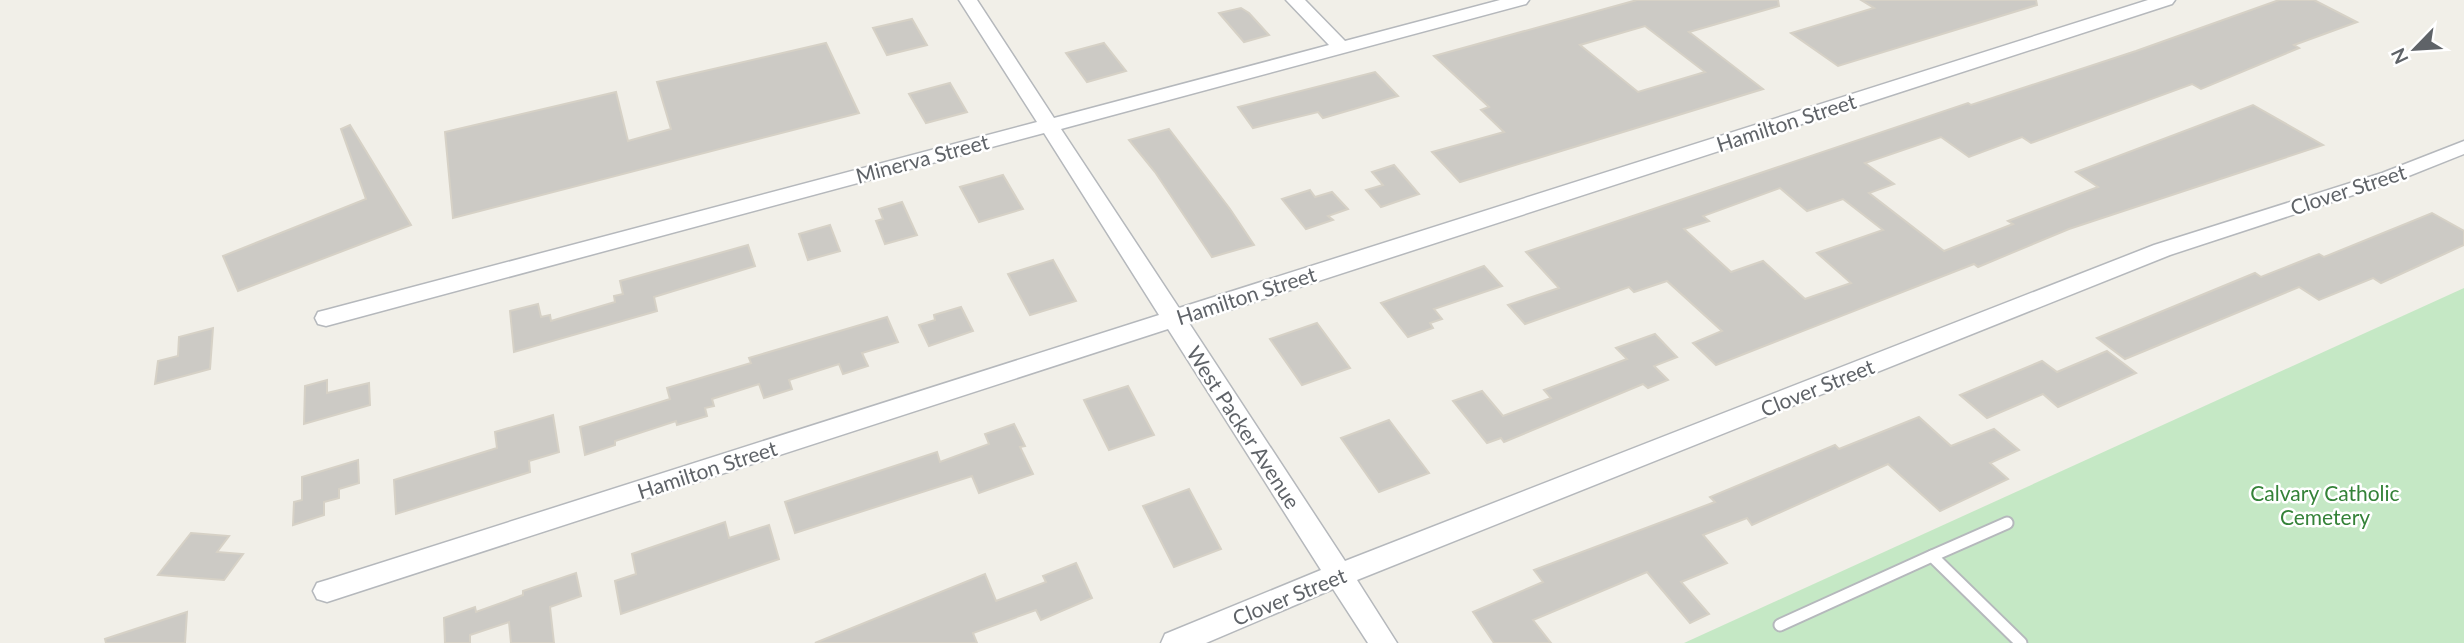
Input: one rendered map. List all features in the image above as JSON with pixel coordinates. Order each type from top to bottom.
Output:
[{"type":"street","name":"West Packer Avenue","points":[[968,0],[1383,643]]},
{"type":"street","points":[[1295,0],[1341,47]]},
{"type":"street","name":"Minerva Street","points":[[326,318],[1520,0]]},
{"type":"street","name":"Hamilton Street","points":[[327,591],[2166,0]]},
{"type":"street","name":"Clover Street","points":[[1175,643],[1339,575],[2162,250],[2389,177],[2464,147]]},
{"type":"lane","points":[[1780,625],[2007,523]]},
{"type":"lane","points":[[1932,556],[2021,643]]},
{"type":"green space","name":"Calvary Catholic Cemetery","points":[[2464,288],[2464,643],[1684,643]]},
{"type":"building","points":[[1637,0],[1778,0],[1779,6],[1689,32],[1763,89],[1460,182],[1432,152],[1504,132],[1481,110],[1489,107],[1434,56]],"holes":[[[1645,26],[1705,72],[1638,92],[1580,45]]]},
{"type":"building","points":[[1861,0],[2036,0],[2037,5],[1838,66],[1791,33],[1874,8]]},
{"type":"building","points":[[2279,0],[2314,0],[2357,22],[2294,45],[2299,48],[2201,89],[2192,84],[2031,143],[2022,137],[1969,157],[1941,137],[1865,163],[1894,184],[1869,193],[1944,251],[2013,224],[2008,221],[2098,187],[2076,172],[2253,105],[2323,145],[2069,229],[1978,267],[1974,264],[1716,365],[1693,343],[1722,331],[1667,281],[1634,292],[1629,287],[1525,324],[1508,305],[1559,288],[1526,252],[1968,103],[1971,105],[2136,51]],"holes":[[[1780,188],[1807,211],[1843,199],[1883,230],[1817,253],[1851,283],[1805,299],[1763,261],[1731,272],[1684,229],[1709,221],[1703,216]]]},
{"type":"building","points":[[1241,8],[1269,35],[1244,42],[1219,13]]},
{"type":"building","points":[[912,19],[927,45],[887,55],[873,28]]},
{"type":"building","points":[[826,43],[859,113],[453,218],[445,132],[616,92],[628,141],[671,129],[657,82]]},
{"type":"building","points":[[1104,43],[1126,71],[1087,82],[1066,53]]},
{"type":"building","points":[[1375,72],[1398,96],[1323,118],[1318,112],[1253,128],[1238,107]]},
{"type":"building","points":[[950,83],[967,112],[926,123],[909,94]]},
{"type":"building","points":[[350,125],[411,225],[238,291],[223,256],[366,199],[341,129]]},
{"type":"building","points":[[1169,129],[1254,245],[1212,257],[1155,172],[1129,140]]},
{"type":"building","points":[[1394,165],[1419,194],[1381,207],[1366,190],[1383,185],[1372,172]]},
{"type":"building","points":[[1003,175],[1023,209],[979,222],[960,187]]},
{"type":"building","points":[[1310,190],[1315,197],[1332,192],[1348,209],[1328,216],[1333,220],[1306,229],[1282,199]]},
{"type":"building","points":[[902,202],[917,235],[885,244],[876,221],[883,219],[879,209]]},
{"type":"building","points":[[2432,213],[2464,231],[2464,245],[2381,283],[2373,278],[2319,300],[2299,287],[2125,359],[2097,338],[2255,273],[2261,277],[2319,254],[2324,257]]},
{"type":"building","points":[[830,225],[840,251],[808,260],[799,234]]},
{"type":"building","points":[[748,245],[755,266],[654,297],[657,311],[514,352],[510,311],[538,304],[541,317],[550,315],[551,321],[615,302],[614,296],[623,294],[620,281]]},
{"type":"building","points":[[1053,260],[1076,301],[1030,315],[1008,274]]},
{"type":"building","points":[[1484,266],[1502,286],[1434,309],[1442,319],[1430,323],[1433,328],[1408,337],[1381,303]]},
{"type":"building","points":[[961,307],[973,331],[929,346],[919,325],[935,320],[934,315]]},
{"type":"building","points":[[887,317],[898,342],[862,353],[868,366],[843,374],[839,364],[789,380],[792,389],[764,398],[759,384],[712,399],[714,406],[705,408],[707,416],[677,425],[676,421],[615,441],[615,445],[585,455],[580,427],[670,399],[667,388],[751,363],[749,358]]},
{"type":"building","points":[[1317,323],[1350,368],[1302,385],[1270,339]]},
{"type":"building","points":[[213,328],[210,369],[155,384],[158,361],[178,356],[179,337]]},
{"type":"building","points":[[1655,334],[1677,357],[1654,366],[1668,380],[1648,388],[1643,384],[1504,442],[1501,438],[1487,443],[1453,401],[1482,391],[1503,416],[1551,398],[1544,390],[1627,359],[1616,348]]},
{"type":"building","points":[[2107,351],[2136,373],[2058,407],[2043,394],[1987,418],[1960,395],[2042,361],[2057,372]]},
{"type":"building","points":[[327,380],[327,393],[369,383],[370,405],[304,424],[305,386]]},
{"type":"building","points":[[1128,386],[1154,435],[1109,450],[1084,400]]},
{"type":"building","points":[[553,415],[559,452],[529,461],[530,472],[396,514],[394,480],[497,448],[495,432]]},
{"type":"building","points":[[1919,417],[1951,446],[1994,429],[2019,450],[1990,463],[2008,479],[1940,511],[1888,464],[1752,525],[1747,518],[1703,535],[1727,563],[1681,582],[1709,614],[1690,623],[1647,572],[1533,620],[1551,643],[1494,643],[1473,612],[1543,582],[1534,570],[1715,502],[1710,497],[1835,445],[1839,449]]},
{"type":"building","points":[[1389,420],[1429,473],[1379,492],[1341,438]]},
{"type":"building","points":[[1014,424],[1025,446],[1020,447],[1033,474],[979,493],[972,476],[795,533],[785,502],[937,452],[940,462],[989,444],[985,434]]},
{"type":"building","points":[[358,460],[359,483],[339,489],[339,498],[324,502],[324,515],[293,525],[294,502],[302,500],[302,477]]},
{"type":"building","points":[[1189,489],[1221,549],[1174,567],[1143,506]]},
{"type":"building","points":[[725,522],[729,538],[769,525],[779,559],[621,614],[615,581],[636,574],[632,554]]},
{"type":"building","points":[[191,533],[229,536],[217,552],[243,554],[224,580],[158,575]]},
{"type":"building","points":[[1076,563],[1092,598],[1041,620],[1036,610],[973,633],[977,643],[815,643],[985,574],[996,601],[1046,582],[1043,576]]},
{"type":"building","points":[[576,573],[581,596],[550,607],[554,643],[511,643],[509,622],[470,635],[470,643],[445,643],[444,618],[475,607],[476,612],[523,595],[523,591]]},
{"type":"building","points":[[187,612],[185,643],[106,643],[105,639]]}]
